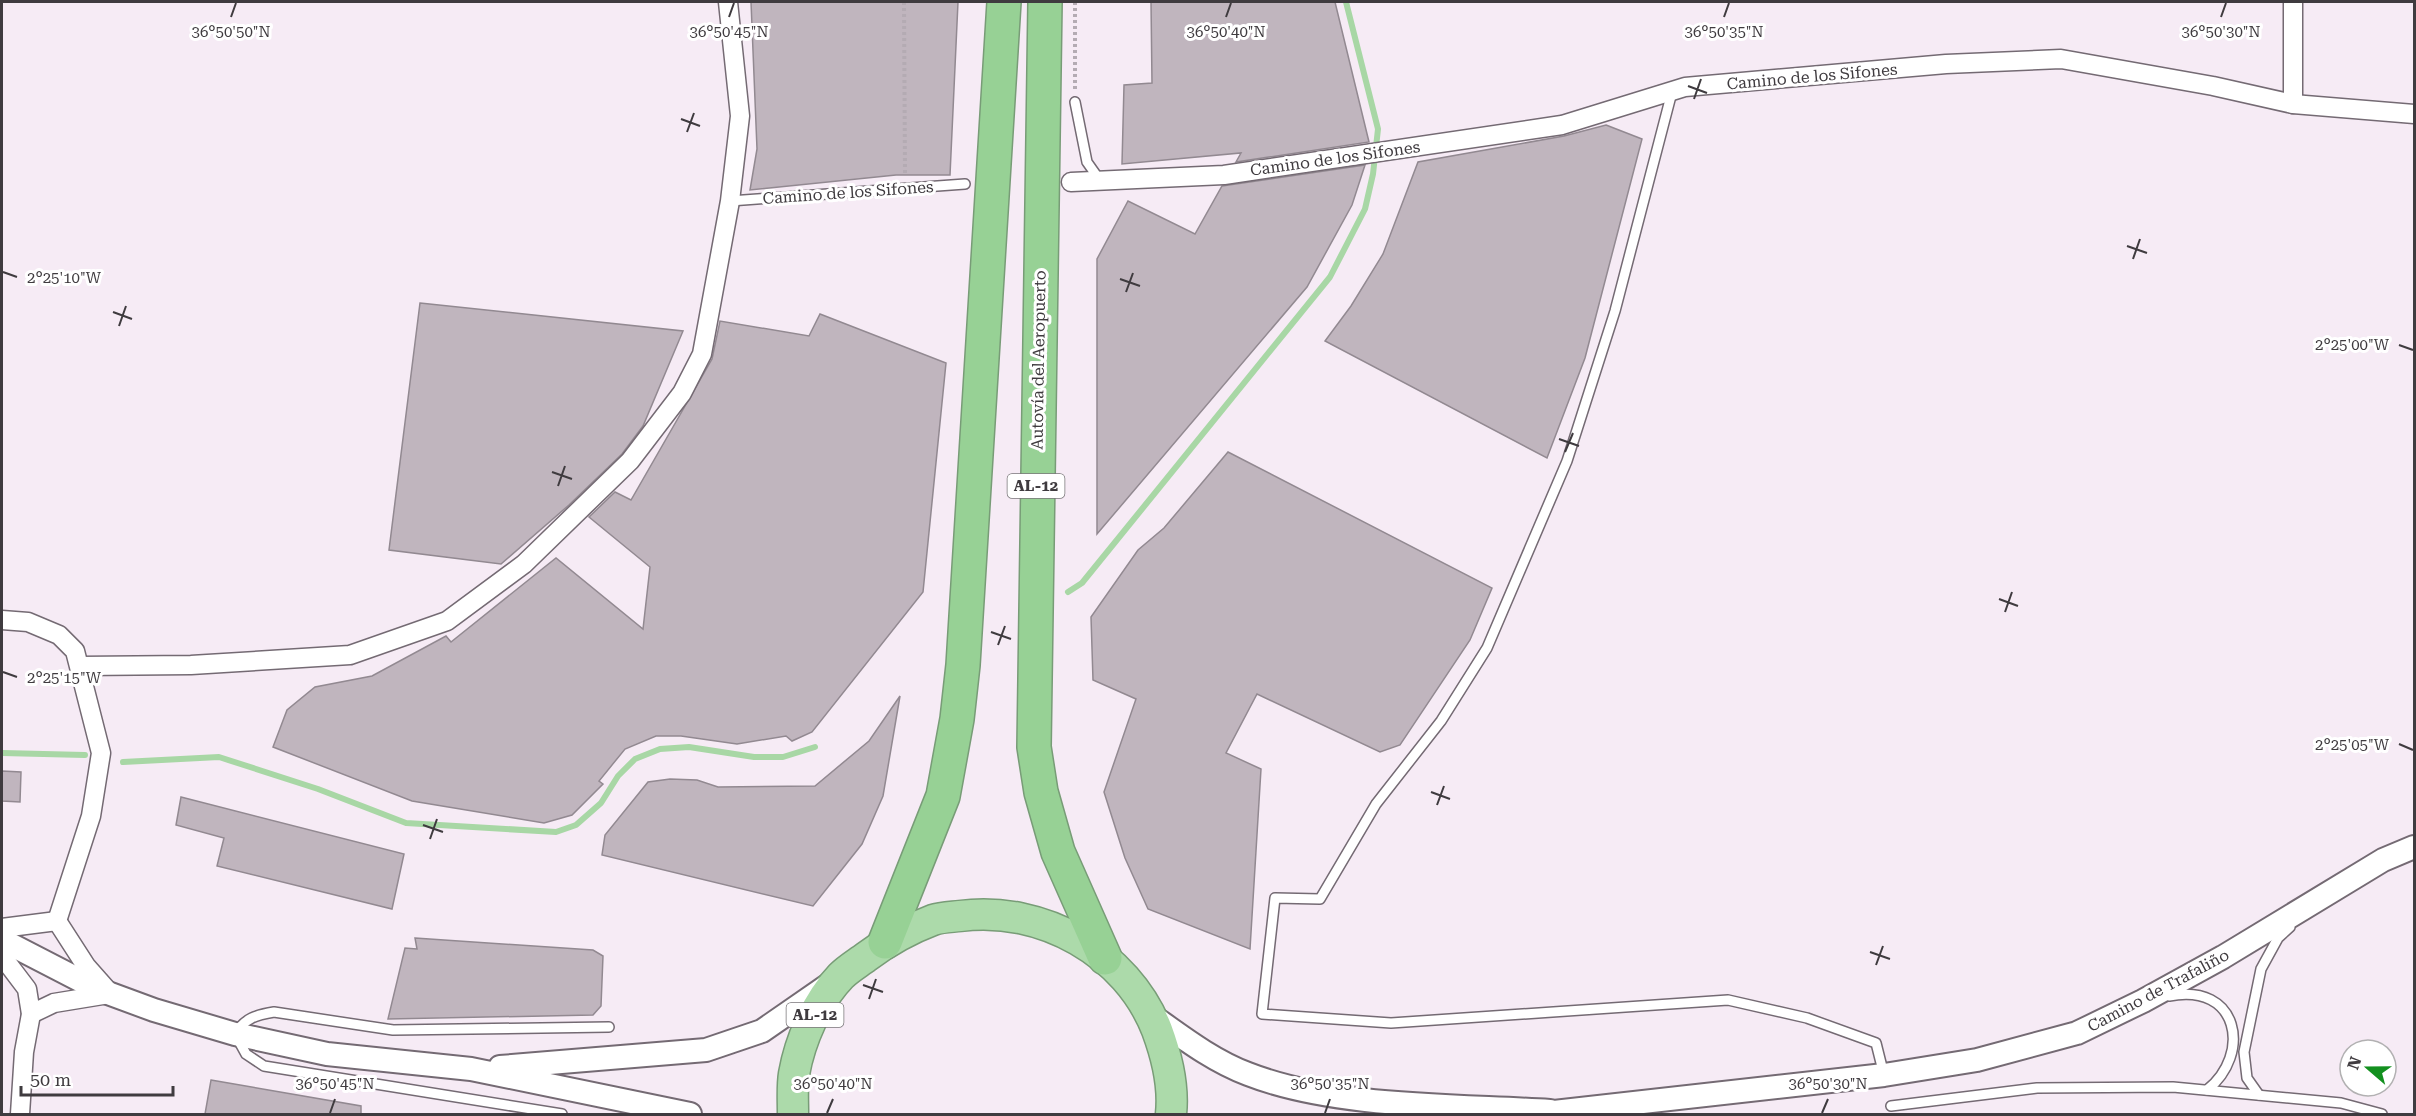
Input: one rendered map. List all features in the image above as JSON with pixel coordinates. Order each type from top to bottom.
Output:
[{"type":"highway","points":[[885,942],[943,796],[957,719],[963,664],[1004,2]]},
{"type":"highway","name":"Autovía del Aeropuerto","points":[[1045,2],[1033,669],[1034,747],[1041,792],[1058,852],[1105,958]]},
{"type":"highway","name":"AL-12","points":[[793,1114],[794,1074],[810,1022],[841,976],[885,942],[935,919],[980,913],[1025,918],[1067,933],[1105,958],[1131,984],[1151,1015],[1167,1057],[1173,1101],[1171,1114]]},
{"type":"street","points":[[81,666],[191,665],[350,655],[447,621],[524,564],[630,461],[682,393],[702,354],[730,201],[740,116],[728,2]]},
{"type":"street","points":[[2293,2],[2293,104]]},
{"type":"street","name":"Camino de los Sifones","points":[[1071,182],[1224,175],[1562,125],[1685,87],[1946,64],[2061,59],[2213,86],[2293,104],[2415,114]]},
{"type":"street","points":[[2,620],[28,622],[59,635],[75,651],[81,666],[101,753],[91,816],[57,921]]},
{"type":"street","name":"Camino de Trafaliño","points":[[1151,1015],[1211,1056],[1248,1074],[1294,1088],[1346,1098],[1546,1113],[1884,1075],[1977,1060],[2077,1033],[2143,1001],[2383,860],[2415,848]]},
{"type":"street","points":[[2,928],[57,921]]},
{"type":"street","points":[[57,921],[86,966],[110,994]]},
{"type":"street","points":[[2,940],[110,994],[154,1010],[235,1034],[327,1054],[471,1069],[690,1114]]},
{"type":"street","points":[[2,956],[27,989],[31,1014],[24,1052],[20,1114]]},
{"type":"street","points":[[471,1069],[706,1050],[762,1031],[841,976]]},
{"type":"street","points":[[31,1014],[54,1003],[110,994]]},
{"type":"lane","points":[[1672,92],[1615,311],[1567,461],[1487,648],[1441,721],[1376,804],[1320,899],[1275,898],[1262,1014],[1391,1023],[1728,1000],[1807,1018],[1876,1043],[1884,1075]]},
{"type":"lane","points":[[1076,102],[1087,162],[1099,179]]},
{"type":"lane","name":"Camino de los Sifones","points":[[730,201],[966,184]]},
{"type":"lane","points":[[2259,1095],[2247,1078],[2244,1052],[2261,969],[2278,938],[2319,899]]},
{"type":"lane","points":[[2143,1001],[2178,994],[2196,994],[2215,1000],[2228,1015],[2233,1039],[2227,1065],[2219,1080],[2206,1090]]},
{"type":"lane","points":[[562,1114],[264,1066],[246,1054],[235,1034],[242,1023],[256,1014],[274,1012],[393,1030],[609,1027]]},
{"type":"lane","points":[[1891,1106],[2037,1088],[2173,1087],[2342,1103],[2382,1114]]},
{"type":"path","points":[[904,2],[906,187]]},
{"type":"path","points":[[1075,2],[1076,102]]},
{"type":"building","points":[[751,2],[958,2],[950,175],[896,175],[750,190],[757,149]]},
{"type":"building","points":[[1151,2],[1335,2],[1369,142],[1236,162],[1241,153],[1122,164],[1124,85],[1152,83]]},
{"type":"building","points":[[1606,125],[1642,139],[1585,358],[1547,458],[1325,341],[1351,306],[1383,254],[1418,162],[1564,136]]},
{"type":"building","points":[[1365,165],[1352,205],[1307,287],[1097,534],[1097,259],[1128,201],[1195,234],[1222,186]]},
{"type":"building","points":[[420,303],[683,331],[643,426],[622,454],[569,505],[501,564],[389,550]]},
{"type":"building","points":[[820,314],[946,363],[923,592],[812,732],[792,741],[786,736],[737,744],[681,736],[656,736],[625,749],[599,781],[603,784],[572,815],[544,823],[412,801],[273,747],[287,710],[315,687],[372,676],[446,636],[451,642],[556,558],[643,629],[650,567],[589,517],[615,492],[631,500],[712,359],[720,321],[809,336]]},
{"type":"building","points":[[1228,452],[1492,588],[1470,640],[1400,745],[1380,752],[1257,694],[1226,753],[1261,769],[1250,949],[1148,909],[1125,858],[1104,792],[1136,699],[1093,680],[1091,617],[1138,550],[1164,528]]},
{"type":"building","points":[[900,696],[883,796],[862,844],[813,906],[602,855],[605,835],[648,782],[670,779],[697,780],[718,787],[815,786],[869,741]]},
{"type":"building","points":[[2,771],[21,772],[20,802],[2,801]]},
{"type":"building","points":[[181,797],[404,854],[392,909],[217,866],[224,838],[176,825]]},
{"type":"building","points":[[415,938],[593,950],[603,956],[601,1006],[593,1015],[388,1019],[405,948],[417,949]]},
{"type":"building","points":[[211,1080],[361,1106],[361,1114],[205,1114]]},
{"type":"waterway","points":[[1068,592],[1082,583],[1330,277],[1365,209],[1373,174],[1378,129],[1346,2]]},
{"type":"waterway","points":[[123,762],[219,757],[318,789],[406,823],[556,832],[576,825],[601,803],[618,776],[635,759],[660,749],[689,747],[754,757],[783,757],[815,747]]},
{"type":"waterway","points":[[2,753],[85,755]]}]
